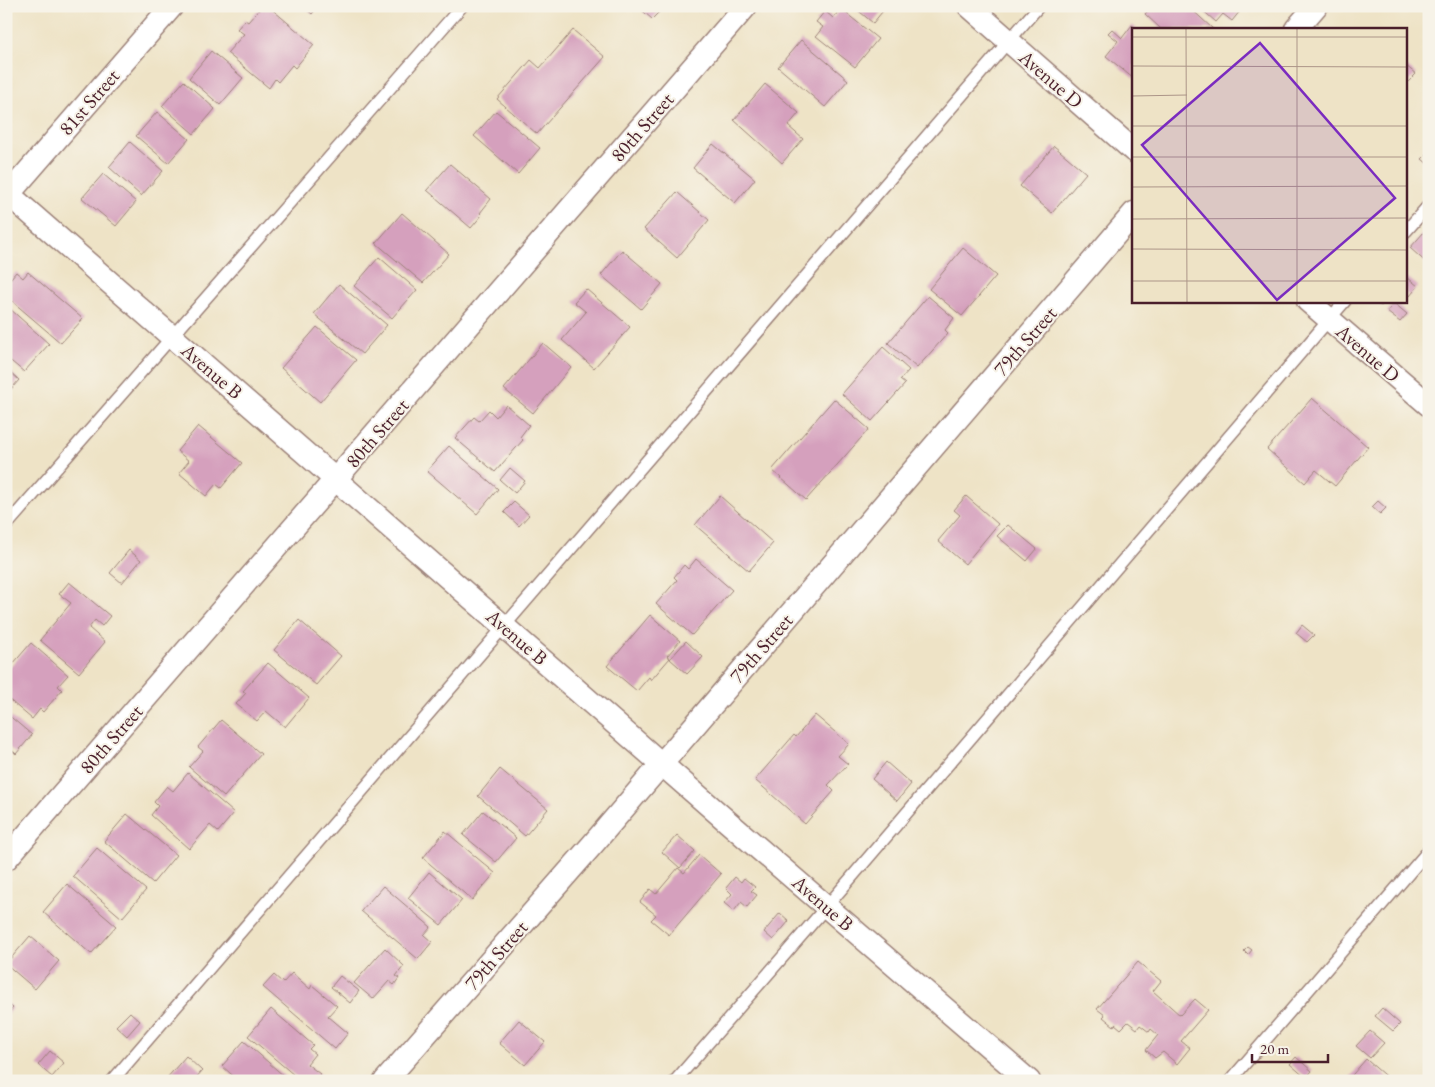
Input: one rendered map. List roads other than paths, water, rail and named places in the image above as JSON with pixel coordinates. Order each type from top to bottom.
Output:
[{"type":"street","name":"81st Street","points":[[7,194],[172,6]]},
{"type":"street","name":"80th Street","points":[[6,859],[746,6]]},
{"type":"street","name":"Avenue D","points":[[968,6],[1132,149]]},
{"type":"street","points":[[1297,28],[1316,6]]},
{"type":"street","name":"Avenue B","points":[[7,194],[1029,1081]]},
{"type":"street","name":"79th Street","points":[[385,1081],[593,844],[1132,215]]},
{"type":"street","name":"Avenue D","points":[[1309,302],[1429,405]]},
{"type":"lane","points":[[6,526],[462,6]]},
{"type":"lane","points":[[112,1081],[1039,6]]},
{"type":"lane","points":[[1408,229],[1429,205]]},
{"type":"lane","points":[[675,1081],[1344,302]]},
{"type":"lane","points":[[1230,1081],[1429,850]]}]
